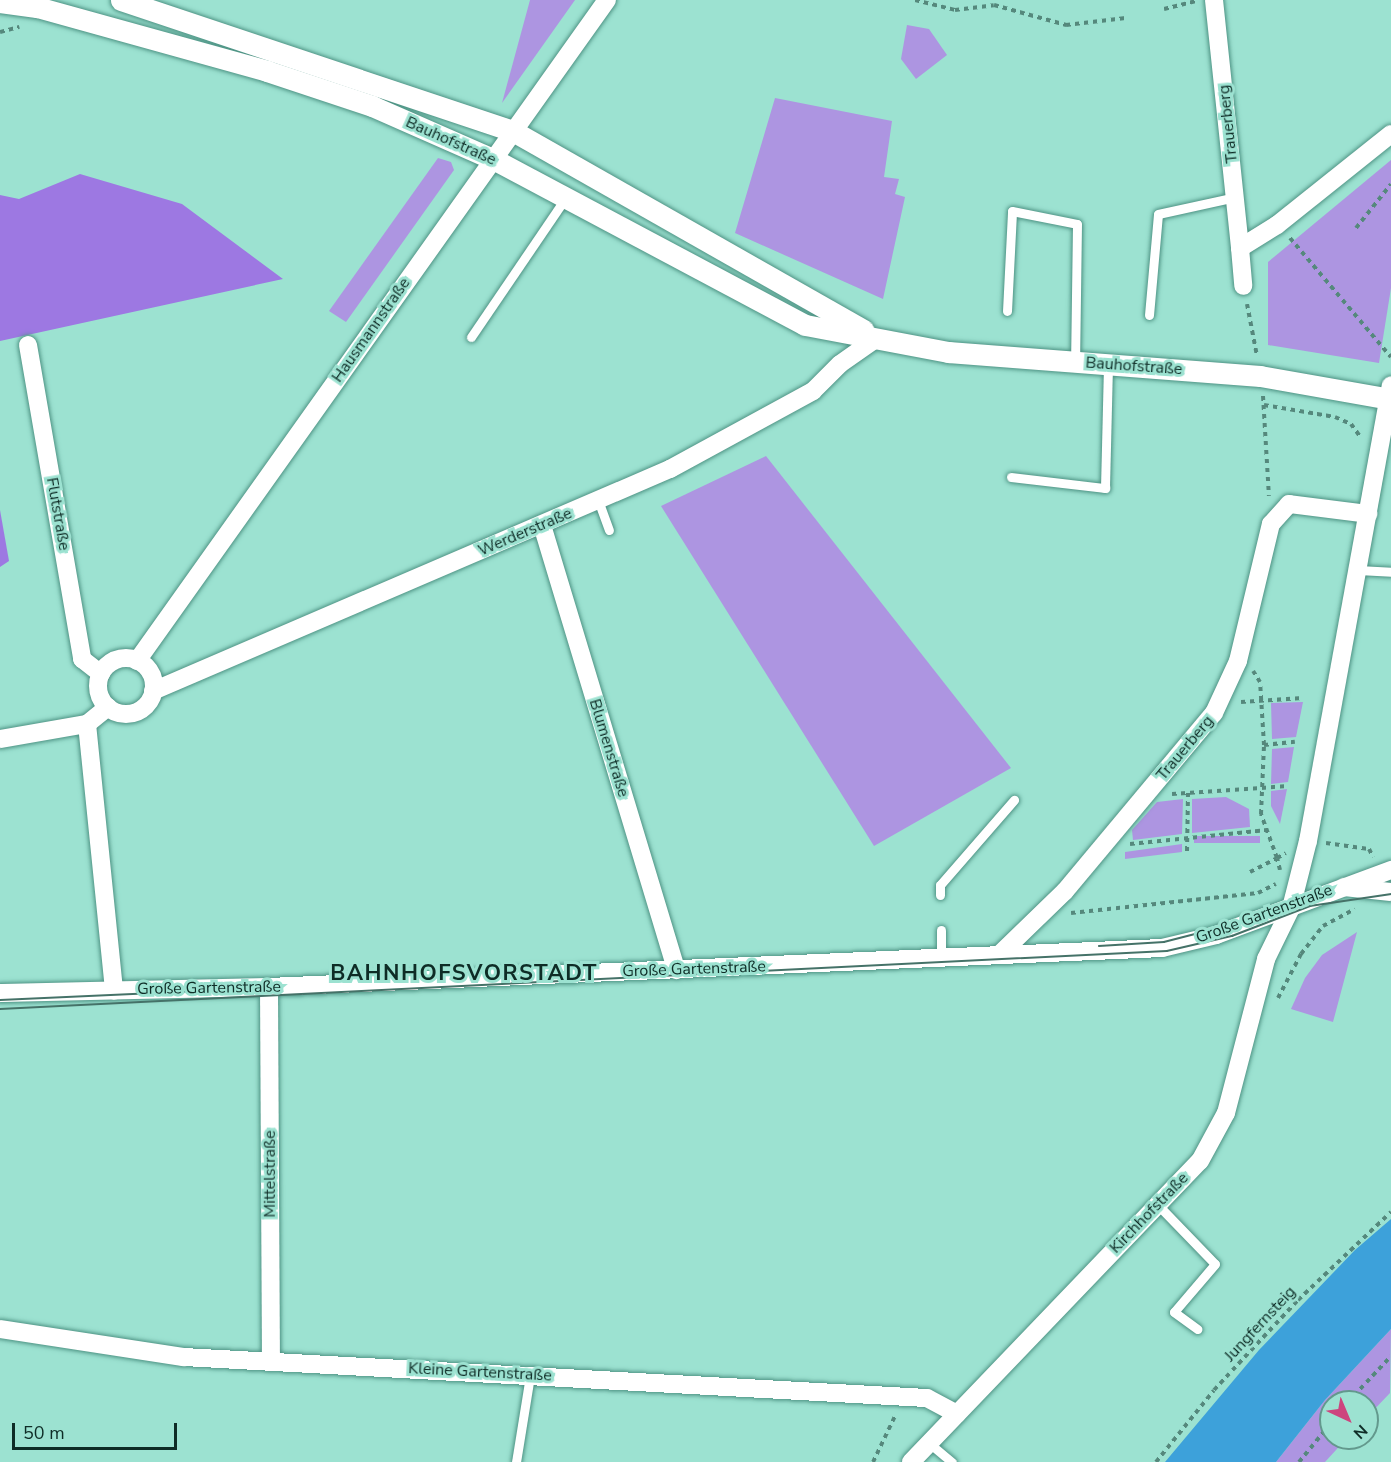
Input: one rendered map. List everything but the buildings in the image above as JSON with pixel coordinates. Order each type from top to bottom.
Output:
[{"type":"street","name":"Bauhofstraße","points":[[120,0],[380,84],[513,131],[877,338]]},
{"type":"street","name":"Hausmannstraße","points":[[136,661],[607,0]]},
{"type":"street","name":"Trauerberg","points":[[1214,0],[1236,197],[1243,286]]},
{"type":"street","name":"Bauhofstraße","points":[[0,2],[37,7],[267,71],[372,106],[493,159],[805,325],[948,352],[1260,376],[1390,394]]},
{"type":"street","points":[[1240,248],[1277,225],[1391,134]]},
{"type":"street","name":"Werderstraße","points":[[108,707],[131,714],[146,706],[153,691],[670,469],[813,391],[840,364],[877,338]]},
{"type":"street","name":"Flutstraße","points":[[28,345],[82,659],[101,674]]},
{"type":"street","points":[[1291,908],[1308,841],[1390,394]]},
{"type":"street","name":"Trauerberg","points":[[999,955],[1065,891],[1214,713],[1238,661],[1271,524],[1288,499],[1368,514]]},
{"type":"street","name":"Blumenstraße","points":[[542,525],[676,970]]},
{"type":"street","points":[[0,739],[87,724],[108,707],[99,693],[101,674],[112,662],[136,661],[150,673],[153,691]]},
{"type":"street","points":[[87,724],[114,991]]},
{"type":"street","name":"Große Gartenstraße","points":[[0,993],[269,987],[1162,948],[1216,935],[1385,871]]},
{"type":"street","name":"Große Gartenstraße","points":[[1342,886],[1391,892]]},
{"type":"street","name":"Kirchhofstraße","points":[[911,1462],[1200,1161],[1226,1113],[1266,959],[1291,908]]},
{"type":"street","name":"Mittelstraße","points":[[269,987],[271,1360]]},
{"type":"street","name":"Kleine Gartenstraße","points":[[0,1329],[184,1357],[927,1398],[957,1414]]},
{"type":"lane","points":[[471,338],[566,197]]},
{"type":"lane","points":[[1149,315],[1158,214],[1236,197]]},
{"type":"lane","points":[[1007,311],[1012,211],[1077,225],[1075,362]]},
{"type":"lane","points":[[1011,477],[1105,488],[1108,365]]},
{"type":"lane","points":[[598,500],[609,530]]},
{"type":"lane","points":[[1358,570],[1391,572]]},
{"type":"lane","points":[[940,895],[940,885],[1014,800]]},
{"type":"lane","points":[[940,958],[941,930]]},
{"type":"lane","points":[[1157,1204],[1215,1264],[1174,1312],[1197,1329]]},
{"type":"lane","points":[[516,1462],[530,1375]]},
{"type":"lane","points":[[928,1443],[952,1462]]},
{"type":"path","points":[[915,0],[955,10],[994,5],[1066,25],[1126,18]]},
{"type":"path","points":[[994,5],[1001,0]]},
{"type":"path","points":[[1164,9],[1203,0]]},
{"type":"path","points":[[1356,228],[1391,184]]},
{"type":"path","points":[[1277,225],[1391,357]]},
{"type":"path","points":[[1243,286],[1264,405],[1271,524]]},
{"type":"path","points":[[1264,405],[1335,417],[1351,424],[1361,439],[1380,442]]},
{"type":"path","points":[[1036,917],[1258,893],[1274,887],[1281,877],[1277,858],[1261,814],[1264,745],[1260,682],[1245,662],[1238,661]]},
{"type":"path","points":[[1220,699],[1233,703],[1261,699],[1304,698]]},
{"type":"path","points":[[1264,745],[1295,742]]},
{"type":"path","points":[[1153,787],[1166,795],[1288,786]]},
{"type":"path","points":[[1187,851],[1188,793]]},
{"type":"path","points":[[1108,839],[1122,845],[1267,830]]},
{"type":"path","points":[[1250,872],[1308,841],[1370,849],[1385,871]]},
{"type":"path","name":"Jungfernsteig","points":[[1156,1462],[1214,1390],[1298,1300],[1391,1212]]},
{"type":"path","points":[[1359,1390],[1391,1356]]},
{"type":"path","points":[[873,1462],[905,1397]]},
{"type":"path","points":[[1299,1462],[1319,1438]]},
{"type":"shaded area","points":[[530,0],[575,0],[502,103]]},
{"type":"shaded area","points":[[907,25],[929,29],[947,55],[916,79],[901,59]]},
{"type":"shaded area","points":[[775,98],[892,121],[884,177],[899,179],[895,194],[905,197],[883,299],[735,233]]},
{"type":"shaded area","points":[[438,158],[451,162],[454,170],[346,322],[329,311]]},
{"type":"shaded area","points":[[1391,160],[1391,288],[1379,363],[1268,345],[1268,262]]},
{"type":"shaded area","points":[[80,174],[182,204],[283,279],[0,341],[0,195],[19,199]]},
{"type":"shaded area","points":[[766,456],[1011,768],[874,846],[661,506]]},
{"type":"shaded area","points":[[0,510],[9,561],[0,567]]},
{"type":"shaded area","points":[[1303,702],[1296,737],[1272,739],[1271,703]]},
{"type":"shaded area","points":[[1294,747],[1288,782],[1271,784],[1272,749]]},
{"type":"shaded area","points":[[1287,789],[1280,824],[1271,806],[1271,791]]},
{"type":"shaded area","points":[[1226,797],[1249,809],[1250,827],[1192,833],[1192,799]]},
{"type":"shaded area","points":[[1183,799],[1182,834],[1133,840],[1132,830],[1157,802]]},
{"type":"shaded area","points":[[1194,836],[1260,836],[1260,843],[1194,843]]},
{"type":"shaded area","points":[[1182,844],[1182,852],[1125,859],[1125,852]]},
{"type":"shaded area","points":[[1357,932],[1333,1022],[1291,1009],[1305,978],[1322,955]]},
{"type":"shaded area","points":[[1391,1329],[1390,1393],[1379,1404],[1379,1390],[1334,1390]]},
{"type":"shaded area","points":[[1319,1408],[1319,1450],[1336,1450],[1325,1462],[1276,1462]]},
{"type":"water","points":[[1391,1219],[1391,1329],[1334,1390],[1319,1390],[1319,1408],[1276,1462],[1165,1462],[1259,1350],[1355,1250]]},
{"type":"tram line","points":[[0,1009],[1167,951],[1232,936],[1310,906],[1391,894]]},
{"type":"tram line","points":[[1099,946],[1164,942],[1246,921]]},
{"type":"tram line","points":[[0,1000],[260,988]]},
{"type":"district","name":"BAHNHOFSVORSTADT","points":[[464,974]]}]
